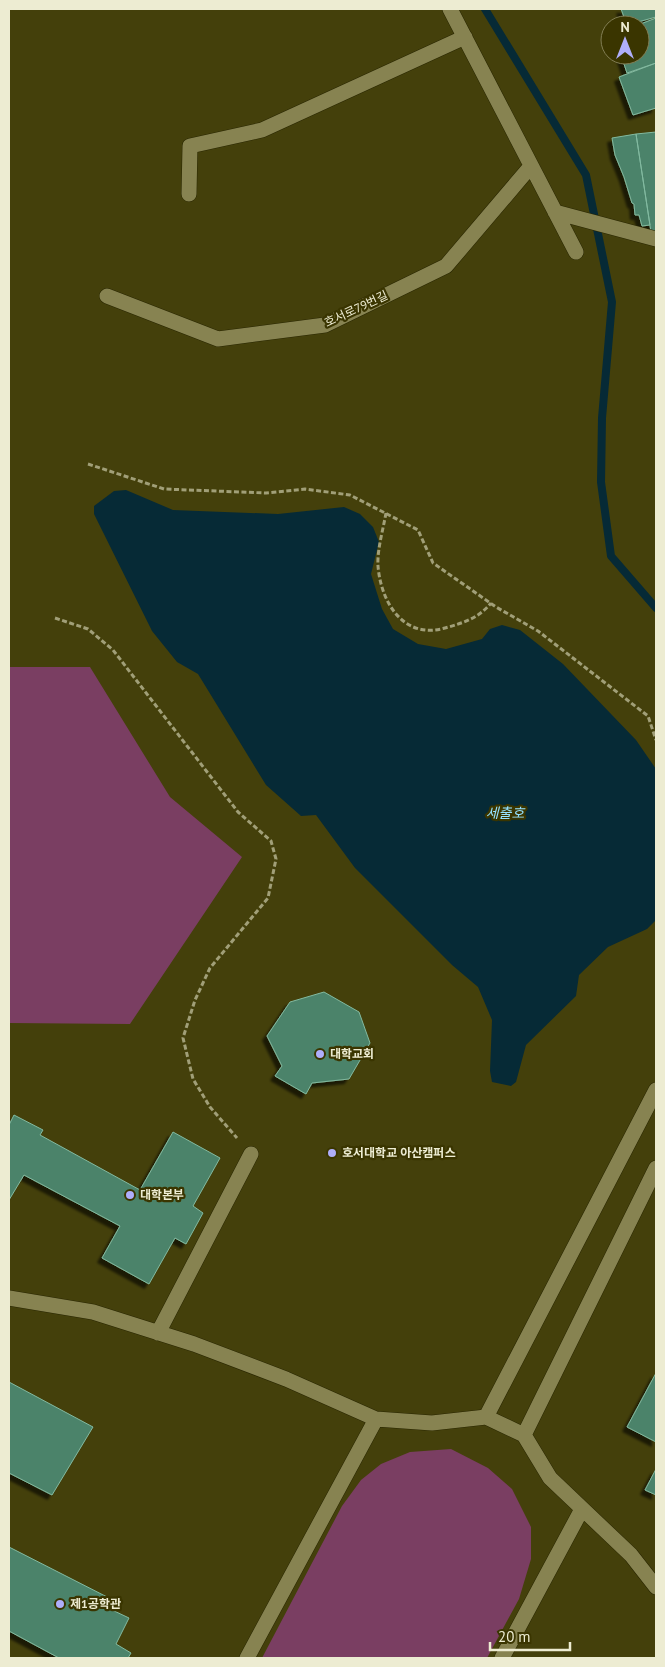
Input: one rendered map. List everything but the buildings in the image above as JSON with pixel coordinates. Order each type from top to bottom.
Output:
[{"type":"street","points":[[450,9],[531,166],[562,214],[576,252]]},
{"type":"street","points":[[189,194],[190,146],[262,130],[465,37]]},
{"type":"street","name":"호서로79번길","points":[[107,296],[218,339],[325,325],[446,266],[531,166]]},
{"type":"street","points":[[562,214],[656,239]]},
{"type":"street","points":[[486,1417],[656,1090]]},
{"type":"street","points":[[158,1333],[251,1154]]},
{"type":"street","points":[[524,1435],[656,1168]]},
{"type":"street","points":[[9,1298],[93,1312],[194,1344],[286,1379],[376,1419],[432,1423],[486,1417],[524,1435],[550,1478],[631,1555],[656,1587]]},
{"type":"street","points":[[248,1658],[376,1419]]},
{"type":"street","points":[[502,1658],[582,1509]]},
{"type":"path","points":[[88,464],[164,489],[266,493],[305,489],[350,495],[418,530],[433,563],[491,603],[538,631],[648,716],[656,740]]},
{"type":"path","points":[[386,513],[378,564],[381,587],[392,611],[414,630],[433,632],[461,624],[483,612],[491,603]]},
{"type":"path","points":[[55,618],[88,629],[112,650],[238,812],[271,841],[276,859],[268,898],[210,968],[195,1000],[182,1038],[193,1079],[210,1107],[251,1154]]},
{"type":"shaded area","points":[[9,667],[90,667],[170,797],[242,857],[130,1024],[9,1023]]},
{"type":"shaded area","points":[[451,1449],[488,1468],[512,1489],[531,1527],[531,1559],[519,1599],[487,1658],[262,1658],[342,1506],[361,1480],[381,1464],[410,1452]]},
{"type":"water","name":"세출호","points":[[126,490],[173,510],[278,514],[344,507],[360,514],[373,527],[379,542],[371,574],[382,609],[393,629],[418,644],[446,649],[482,639],[490,629],[502,625],[520,630],[563,664],[636,740],[656,769],[656,920],[647,929],[608,947],[579,975],[576,996],[526,1045],[516,1082],[511,1086],[492,1082],[490,1071],[492,1020],[478,987],[452,965],[355,868],[316,815],[301,816],[266,785],[198,674],[177,662],[152,631],[94,514],[94,506],[114,491]]},
{"type":"waterway","points":[[485,9],[586,175],[612,302],[602,418],[601,482],[611,556],[656,608]]},
{"type":"place","name":"대학교회","points":[[320,1054]]},
{"type":"place","name":"호서대학교 아산캠퍼스","points":[[332,1153]]},
{"type":"place","name":"대학본부","points":[[130,1195]]},
{"type":"place","name":"제1공학관","points":[[60,1604]]}]
